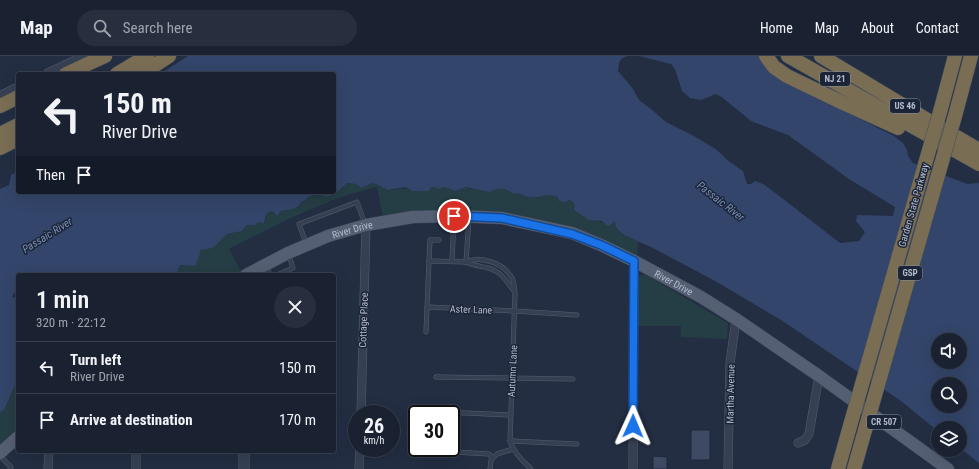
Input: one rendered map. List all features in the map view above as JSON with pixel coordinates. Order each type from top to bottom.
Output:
[{"type":"highway","points":[[70,72],[105,56]]},
{"type":"highway","points":[[120,72],[147,56]]},
{"type":"highway","points":[[144,72],[169,56]]},
{"type":"highway","points":[[766,56],[774,67],[787,76],[843,104],[899,128],[926,134]]},
{"type":"highway","name":"US 46","points":[[788,56],[979,164]]},
{"type":"highway","name":"NJ 21","points":[[800,56],[869,102]]},
{"type":"highway","name":"US 46","points":[[821,56],[979,150]]},
{"type":"highway","name":"Garden State Parkway","points":[[838,469],[956,56]]},
{"type":"highway","name":"Garden State Parkway","points":[[854,469],[971,56]]},
{"type":"highway","points":[[0,106],[16,98]]},
{"type":"highway","points":[[0,134],[16,126]]},
{"type":"highway","points":[[963,141],[979,138]]},
{"type":"highway","points":[[0,148],[16,140]]},
{"type":"main road","name":"River Drive","points":[[253,273],[268,270],[288,253],[328,236],[366,225],[412,217],[454,216],[502,218],[572,234],[601,245],[634,261],[701,297],[736,318],[948,469]]},
{"type":"main road","points":[[0,455],[16,439]]},
{"type":"street","points":[[52,72],[86,56]]},
{"type":"street","points":[[0,97],[16,89]]},
{"type":"street","name":"Cottage Place","points":[[361,405],[366,225]]},
{"type":"street","points":[[632,469],[634,261]]},
{"type":"street","name":"Martha Avenue","points":[[728,469],[730,363],[736,318]]},
{"type":"street","points":[[798,443],[805,440],[809,434],[819,376]]},
{"type":"street","points":[[48,469],[49,453]]},
{"type":"street","points":[[136,453],[136,469]]},
{"type":"street","points":[[244,453],[244,469]]},
{"type":"street","points":[[359,469],[360,457]]},
{"type":"lane","points":[[307,245],[299,224],[357,202],[366,225]]},
{"type":"lane","points":[[452,260],[454,216]]},
{"type":"lane","points":[[466,262],[470,217]]},
{"type":"lane","points":[[426,332],[430,240],[439,240]]},
{"type":"lane","points":[[282,273],[293,268],[288,253]]},
{"type":"lane","name":"Autumn Lane","points":[[466,262],[472,259],[489,261],[498,264],[508,272],[513,280],[515,292],[515,311],[511,378],[510,441],[513,449],[531,469]]},
{"type":"lane","name":"Autumn Lane","points":[[429,261],[452,260],[466,262],[472,265],[494,270],[504,277],[515,292]]},
{"type":"lane","name":"Aster Lane","points":[[427,307],[576,315]]},
{"type":"lane","points":[[436,377],[573,379]]},
{"type":"lane","points":[[460,413],[510,414]]},
{"type":"lane","points":[[510,441],[578,444]]},
{"type":"lane","points":[[490,469],[491,460],[497,454],[513,449]]},
{"type":"lane","points":[[460,452],[489,454],[493,458]]},
{"type":"lane","points":[[0,455],[10,469]]},
{"type":"shaded area","points":[[347,183],[356,184],[361,188],[373,183],[388,190],[435,186],[448,187],[455,191],[466,187],[470,189],[502,188],[507,189],[514,194],[517,193],[530,197],[550,194],[573,202],[582,212],[606,225],[615,220],[626,236],[638,241],[637,262],[572,233],[502,218],[384,222],[377,187],[338,198],[283,222],[229,249],[242,273],[177,273],[180,265],[196,265],[201,249],[213,246],[227,234],[238,231],[247,225],[255,225],[258,222],[265,222],[266,213],[269,211],[273,211],[277,216],[281,211],[305,201],[313,194],[336,194],[336,192]]},
{"type":"shaded area","points":[[641,275],[646,275],[728,323],[727,339],[681,337],[681,326],[637,326],[638,278]]},
{"type":"shaded area","points":[[16,386],[16,441],[0,453],[0,412],[4,410],[14,387]]},
{"type":"water","name":"Passaic River","points":[[188,56],[627,56],[621,59],[618,71],[633,89],[639,100],[666,122],[694,136],[717,150],[727,160],[743,171],[747,184],[751,184],[755,181],[765,185],[840,243],[859,241],[865,232],[856,221],[857,215],[893,216],[895,207],[849,179],[788,135],[751,121],[716,94],[701,100],[690,98],[682,91],[675,69],[671,64],[639,56],[762,56],[808,80],[846,112],[894,136],[903,143],[907,150],[908,156],[913,163],[967,184],[979,183],[979,463],[967,454],[967,421],[931,421],[931,425],[901,401],[781,320],[717,282],[651,247],[626,236],[616,227],[615,221],[610,225],[606,225],[602,221],[589,220],[574,210],[575,206],[573,202],[569,200],[565,202],[559,201],[558,197],[550,195],[529,197],[514,194],[502,188],[490,192],[466,187],[455,191],[445,187],[439,189],[431,187],[429,191],[412,191],[406,187],[388,190],[373,183],[361,188],[356,184],[347,183],[336,193],[336,72],[163,72]]},
{"type":"water","name":"Passaic River","points":[[16,172],[16,194],[314,194],[305,201],[301,202],[297,207],[281,211],[277,216],[273,211],[268,212],[264,223],[258,222],[255,225],[247,225],[242,231],[227,234],[212,248],[201,250],[196,265],[180,265],[177,273],[16,273],[16,290],[12,297],[16,298],[16,386],[14,387],[4,410],[0,412],[0,189],[9,185],[11,175]]},
{"type":"water","points":[[320,194],[334,194],[324,196]]},
{"type":"building","points":[[691,430],[710,430],[710,460],[691,460]]},
{"type":"building","points":[[653,456],[667,457],[667,469],[653,469]]},
{"type":"route","points":[[454,216],[502,218],[572,234],[601,245],[634,261],[633,426]]}]
